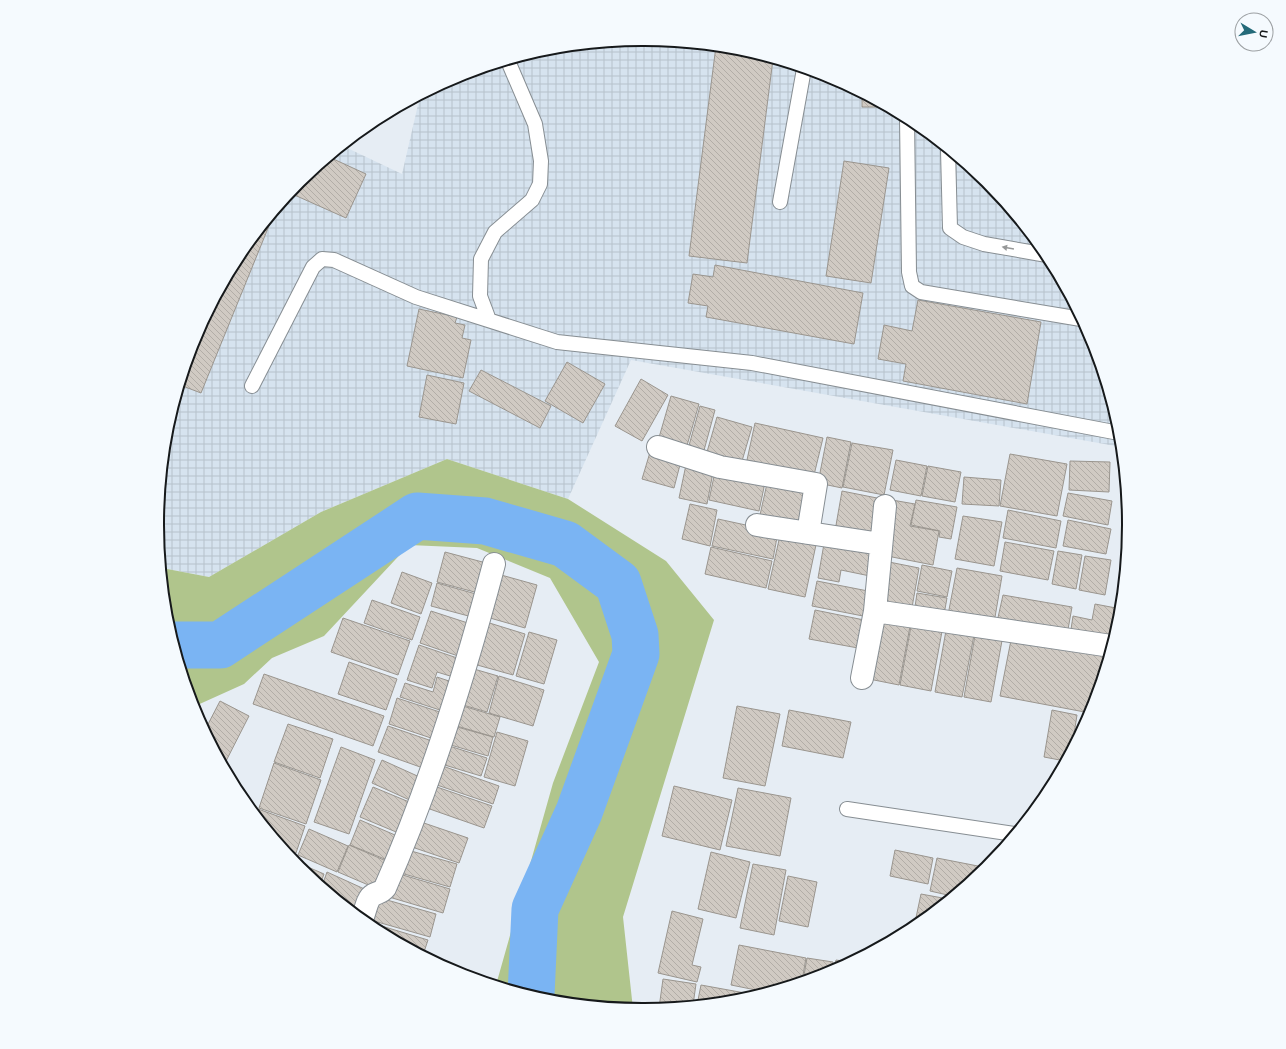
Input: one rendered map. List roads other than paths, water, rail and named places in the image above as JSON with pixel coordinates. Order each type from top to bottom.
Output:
[{"type":"street","points":[[658,447],[720,467],[816,484],[808,533]]},
{"type":"street","points":[[862,678],[875,611],[885,506]]},
{"type":"street","points":[[756,525],[881,544]]},
{"type":"street","points":[[364,913],[371,897],[381,892],[385,888],[420,802],[454,706],[476,634],[494,564]]},
{"type":"street","points":[[875,611],[1106,645]]},
{"type":"lane","points":[[488,320],[480,296],[481,259],[495,232],[532,200],[540,184],[541,161],[535,124],[510,65]]},
{"type":"lane","points":[[780,202],[803,73]]},
{"type":"lane","points":[[907,126],[908,272],[912,286],[921,292],[1074,318]]},
{"type":"lane","points":[[948,157],[950,228],[964,238],[984,244],[1037,253]]},
{"type":"lane","points":[[252,386],[313,267],[322,259],[334,260],[416,297],[557,342],[752,363],[1112,431]]},
{"type":"lane","points":[[847,809],[1009,833]]},
{"type":"waterway","points":[[180,645],[220,645],[417,516],[485,521],[565,544],[618,583],[635,635],[636,654],[579,812],[535,909],[531,990]]}]
